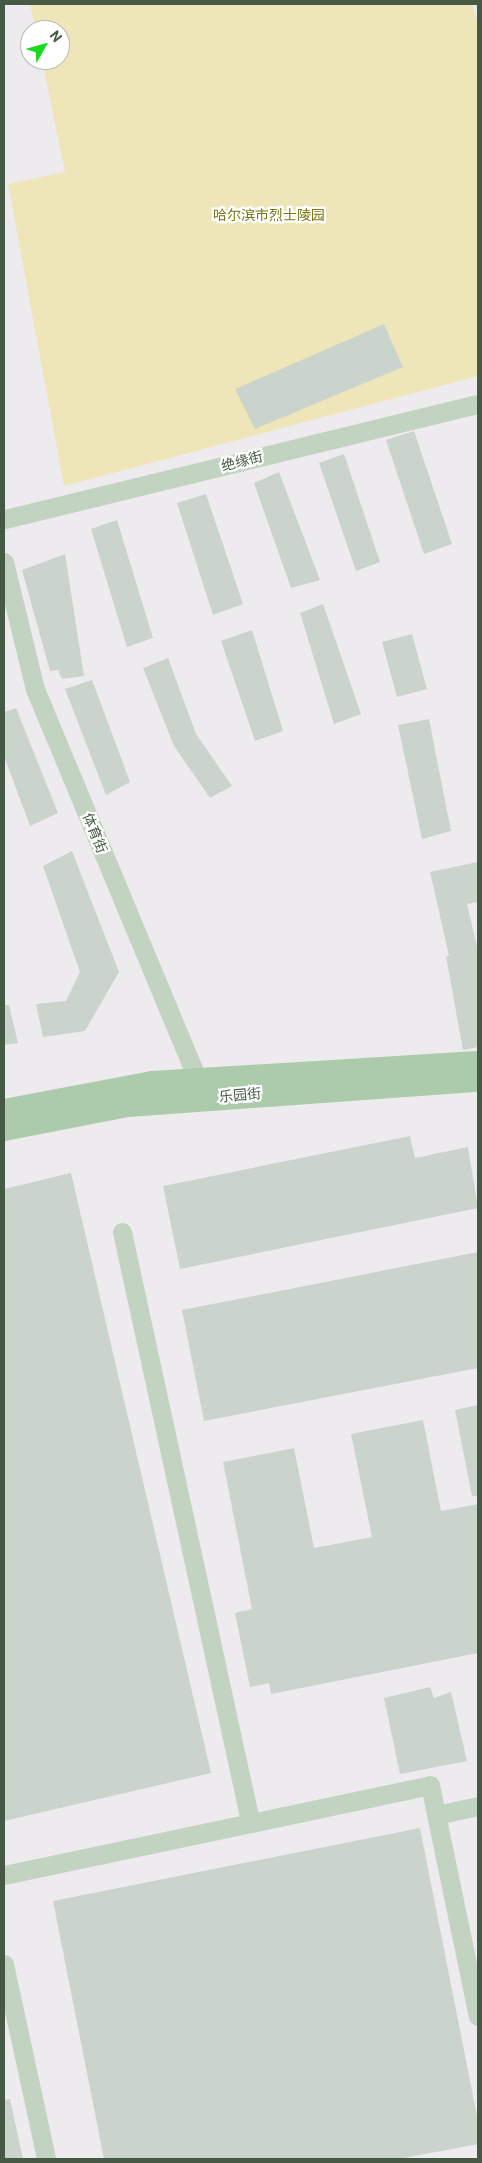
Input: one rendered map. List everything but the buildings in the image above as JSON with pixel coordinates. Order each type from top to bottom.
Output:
[{"type":"main road","name":"乐园街","points":[[4,1129],[201,1089],[478,1063]]},
{"type":"main road","name":"乐园街","points":[[4,1110],[97,1091],[478,1080]]},
{"type":"street","name":"绝缘街","points":[[4,519],[478,404]]},
{"type":"street","name":"体育街","points":[[4,562],[35,689],[201,1089]]},
{"type":"street","points":[[122,1232],[250,1821]]},
{"type":"street","points":[[4,1875],[250,1821],[430,1785],[478,2016]]},
{"type":"street","points":[[436,1815],[478,1806]]},
{"type":"street","points":[[4,1964],[46,2159]]},
{"type":"green space","name":"哈尔滨市烈士陵园","points":[[30,4],[472,4],[478,23],[478,376],[64,486],[8,184],[65,172],[44,70],[70,70],[70,20],[33,20]]}]
